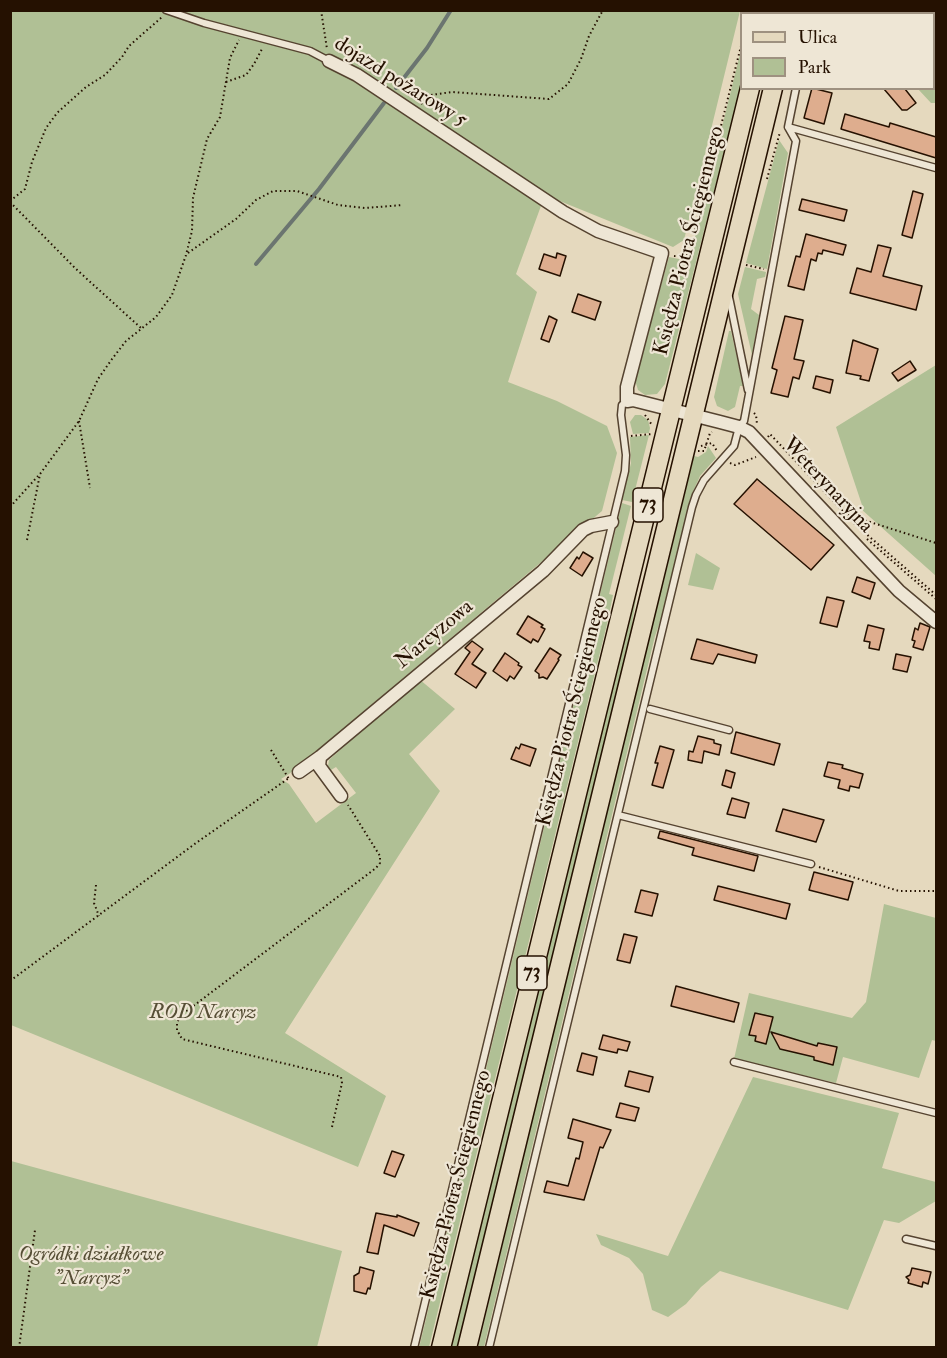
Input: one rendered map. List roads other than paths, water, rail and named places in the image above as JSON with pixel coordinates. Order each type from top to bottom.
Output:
[{"type":"main road","name":"Księdza Piotra Ściegiennego","points":[[441,1347],[750,90]]},
{"type":"main road","name":"Księdza Piotra Ściegiennego","points":[[467,1347],[692,415],[734,276],[773,90]]},
{"type":"street","name":"dojazd pożarowy 5","points":[[329,61],[357,75],[563,212],[598,231],[662,253],[627,387],[627,401]]},
{"type":"street","name":"Weterynaryjna","points":[[627,401],[633,400],[739,427],[749,432],[899,591],[936,622]]},
{"type":"street","name":"Narcyzowa","points":[[294,775],[320,757],[543,571],[584,530],[591,526],[612,522]]},
{"type":"street","points":[[320,757],[319,766],[343,799]]},
{"type":"lane","name":"dojazd pożarowy 5","points":[[168,11],[310,51],[329,61]]},
{"type":"lane","points":[[785,125],[795,90]]},
{"type":"lane","points":[[785,125],[936,168]]},
{"type":"lane","points":[[489,1347],[696,495],[704,480],[734,446],[738,439],[739,427],[744,421],[796,141],[785,125]]},
{"type":"lane","points":[[734,276],[749,393]]},
{"type":"lane","points":[[414,1347],[625,471],[626,455],[621,415],[622,405],[627,401]]},
{"type":"lane","points":[[650,709],[729,730]]},
{"type":"lane","points":[[618,815],[811,864]]},
{"type":"lane","points":[[734,1062],[936,1113]]},
{"type":"lane","points":[[906,1239],[936,1246]]},
{"type":"waterway","points":[[396,88],[427,48],[451,10]]},
{"type":"waterway","points":[[256,264],[319,189],[384,103]]},
{"type":"park label","name":"ROD Narcyz","points":[[203,1013]]},
{"type":"park label","name":"Ogródki działkowe \"Narcyz\"","points":[[91,1267]]}]
